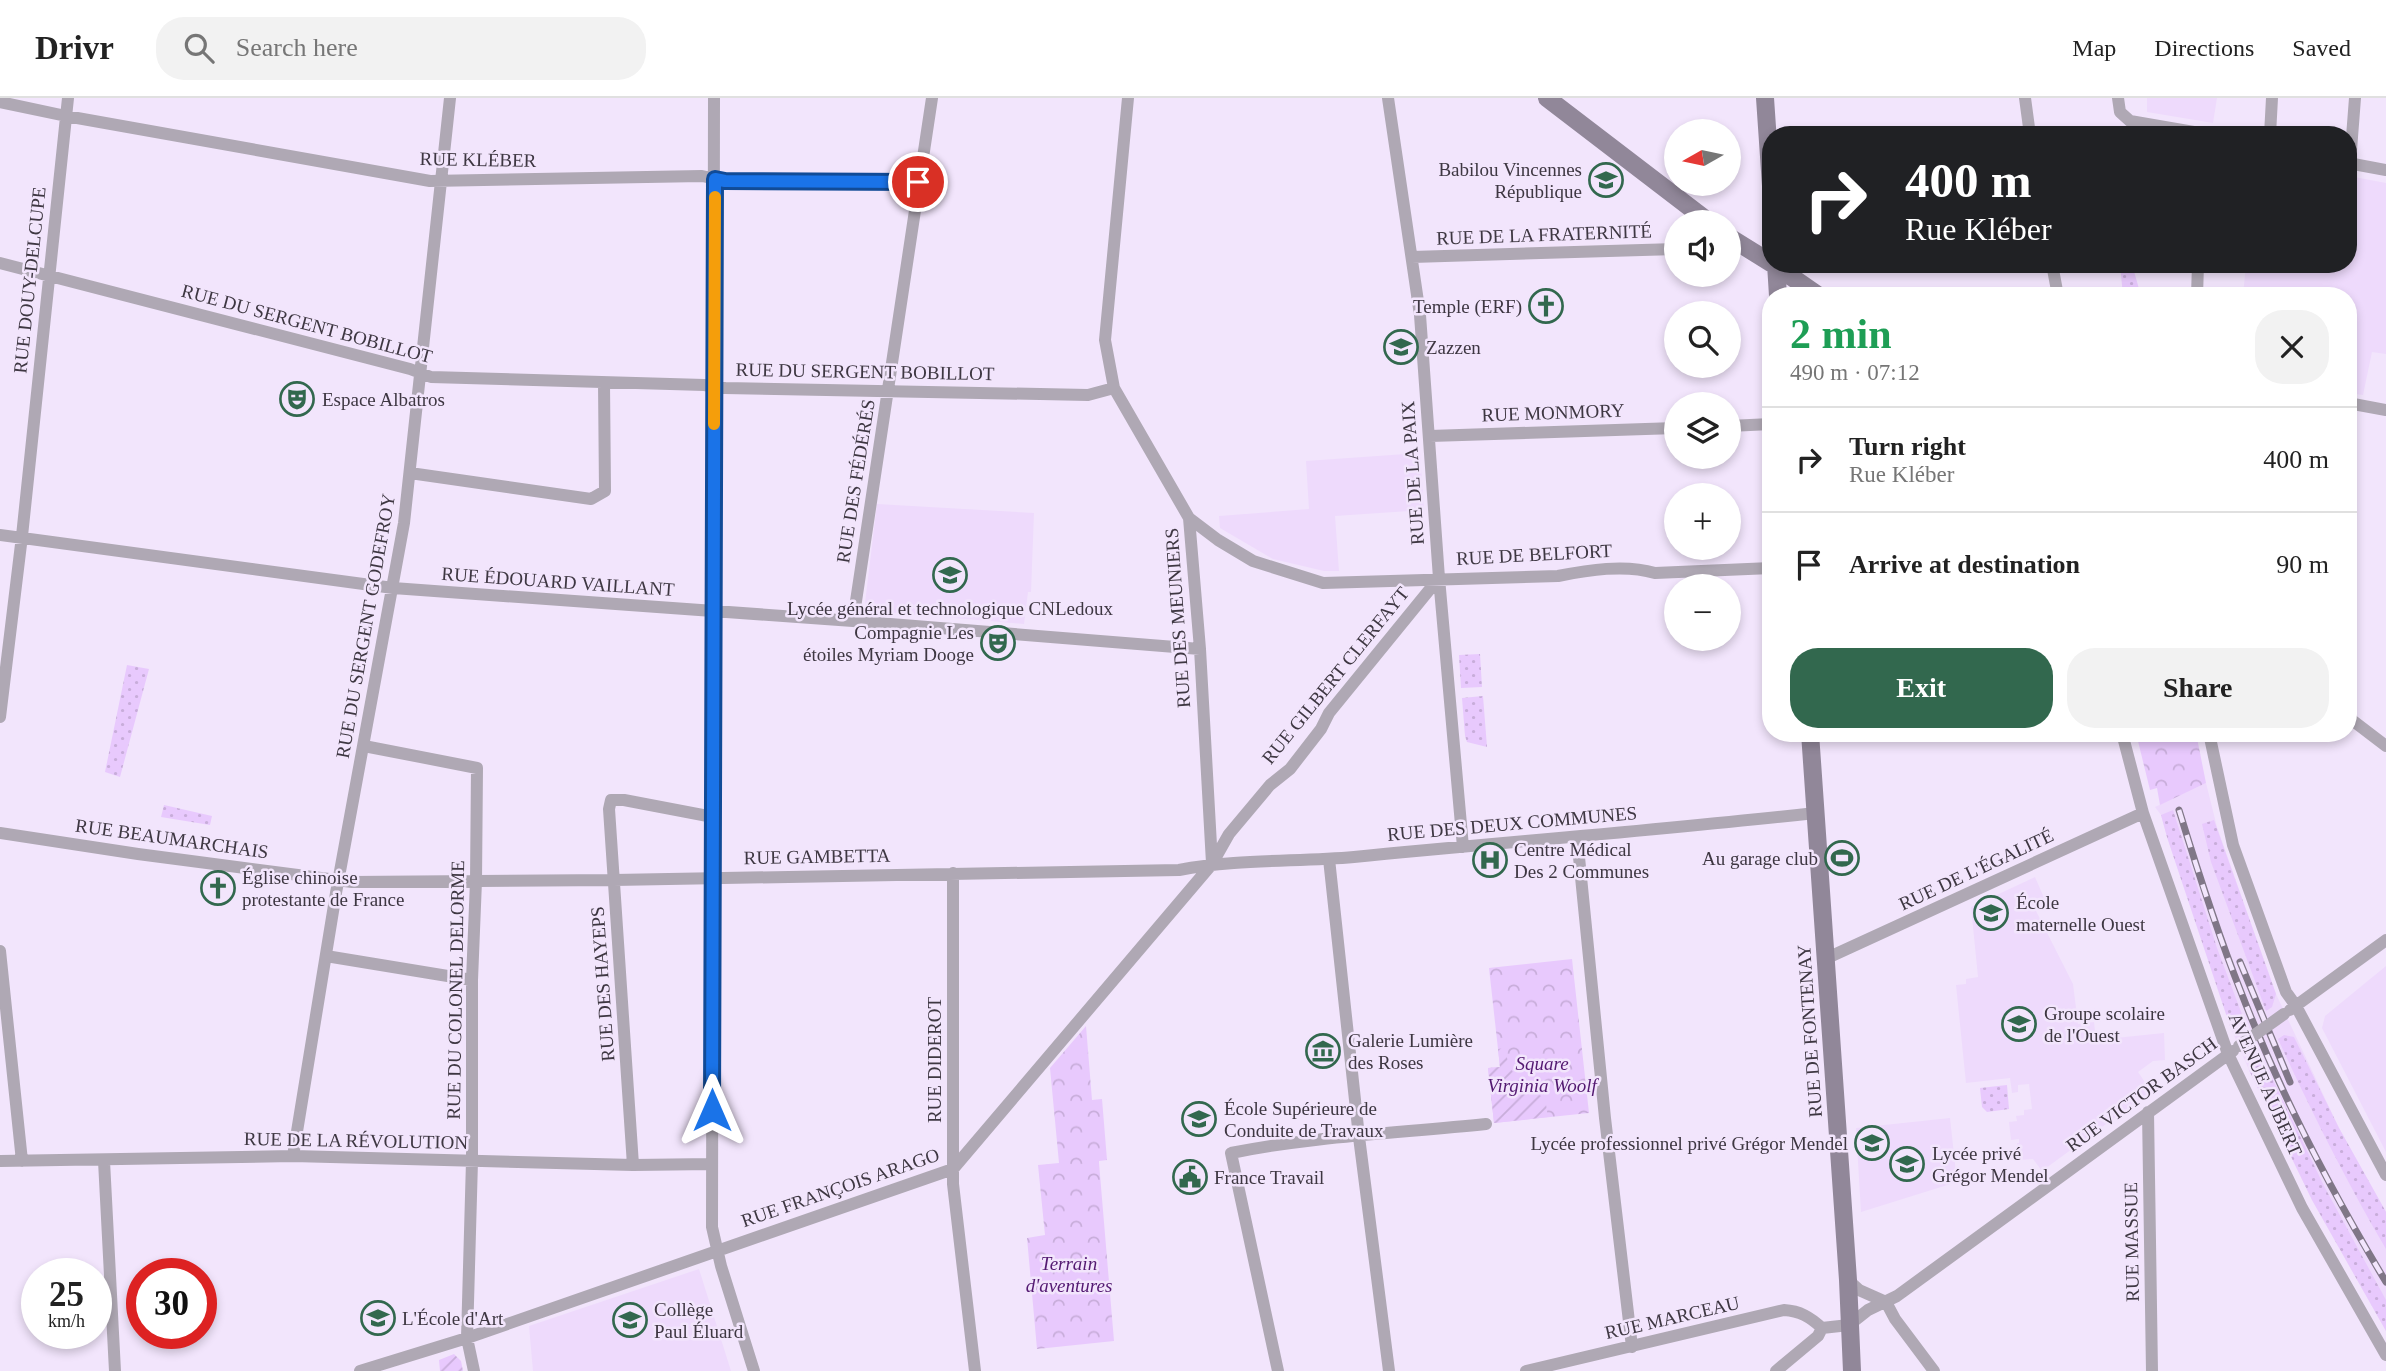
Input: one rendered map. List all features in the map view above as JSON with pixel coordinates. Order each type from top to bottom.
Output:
[{"type":"main road","points":[[1547,98],[1693,210]]},
{"type":"main road","points":[[1765,98],[1767,126]]},
{"type":"main road","points":[[1741,244],[1762,257]]},
{"type":"main road","points":[[1787,273],[1806,287]]},
{"type":"main road","name":"RUE DE FONTENAY","points":[[1811,742],[1852,1371]]},
{"type":"street","name":"RUE DOUY-DELCUPE","points":[[0,717],[22,536],[68,98]]},
{"type":"street","name":"RUE DU SERGENT GODEFROY","points":[[293,1156],[339,881],[404,523],[450,98]]},
{"type":"street","points":[[714,98],[712,1227],[754,1371]]},
{"type":"street","name":"RUE DES FÉDÉRÉS","points":[[853,621],[932,98]]},
{"type":"street","name":"RUE DES MEUNIERS","points":[[1128,98],[1105,340],[1114,388],[1189,518],[1200,649],[1212,864]]},
{"type":"street","name":"RUE DE LA PAIX","points":[[1388,98],[1420,315],[1439,578],[1463,847]]},
{"type":"street","points":[[2025,98],[2029,126]]},
{"type":"street","points":[[2270,126],[2272,98]]},
{"type":"street","points":[[2352,126],[2355,98]]},
{"type":"street","name":"RUE KLÉBER","points":[[0,102],[430,181],[702,176],[725,181],[918,182]]},
{"type":"street","points":[[2119,105],[2130,121],[2159,126]]},
{"type":"street","points":[[2357,165],[2386,170]]},
{"type":"street","name":"RUE DE LA FRATERNITÉ","points":[[1412,257],[1664,249]]},
{"type":"street","name":"RUE DU SERGENT BOBILLOT","points":[[0,263],[396,365],[431,377],[888,391],[1087,394],[1114,388]]},
{"type":"street","points":[[410,473],[592,499],[605,491],[604,383]]},
{"type":"street","points":[[2357,405],[2386,410]]},
{"type":"street","points":[[1741,425],[1762,424]]},
{"type":"street","name":"RUE MONMORY","points":[[1430,436],[1664,428]]},
{"type":"street","name":"RUE DE BELFORT","points":[[1189,518],[1253,561],[1323,583],[1558,576],[1580,571],[1639,568],[1655,573],[1762,568]]},
{"type":"street","name":"RUE ÉDOUARD VAILLANT","points":[[0,535],[393,588],[1200,649]]},
{"type":"street","name":"RUE GILBERT CLERFAYT","points":[[1212,864],[1229,834],[1270,785],[1290,769],[1321,729],[1329,713],[1439,578]]},
{"type":"street","points":[[2357,724],[2386,746]]},
{"type":"street","name":"AVENUE AUBERT","points":[[2124,742],[2143,813],[2234,1050],[2302,1208],[2386,1354]]},
{"type":"street","points":[[2211,742],[2233,845],[2286,992],[2386,1175]]},
{"type":"street","name":"RUE DU COLONEL DELORME","points":[[364,746],[477,768],[467,1338],[474,1371]]},
{"type":"street","name":"RUE DES HAYEPS","points":[[633,1165],[609,809],[611,800],[624,800],[713,817]]},
{"type":"street","name":"RUE DES DEUX COMMUNES","points":[[1212,864],[1329,859],[1815,813]]},
{"type":"street","name":"RUE DE L'ÉGALITÉ","points":[[1825,959],[2143,813]]},
{"type":"street","name":"RUE BEAUMARCHAIS","points":[[0,833],[339,881]]},
{"type":"street","points":[[1577,837],[1605,1118],[1632,1347]]},
{"type":"street","points":[[1329,859],[1359,1137],[1390,1371]]},
{"type":"street","name":"RUE GAMBETTA","points":[[339,881],[614,880],[1179,870],[1212,864]]},
{"type":"street","name":"RUE FRANÇOIS ARAGO","points":[[360,1371],[467,1338],[953,1169],[1212,864]]},
{"type":"street","name":"RUE DIDEROT","points":[[953,873],[953,1169],[975,1371]]},
{"type":"street","name":"RUE VICTOR BASCH","points":[[1849,1325],[1868,1310],[1902,1293],[2386,940]]},
{"type":"street","points":[[0,951],[22,1161]]},
{"type":"street","points":[[326,956],[472,980]]},
{"type":"street","name":"RUE MASSUE","points":[[2148,1112],[2152,1371]]},
{"type":"street","points":[[1278,1371],[1231,1153],[1260,1147],[1486,1124]]},
{"type":"street","name":"RUE DE LA RÉVOLUTION","points":[[0,1161],[293,1156],[633,1165],[712,1164]]},
{"type":"street","points":[[104,1161],[115,1371]]},
{"type":"street","points":[[1848,1280],[1859,1290],[1886,1302],[1901,1328],[1934,1371]]},
{"type":"street","name":"RUE MARCEAU","points":[[1526,1371],[1784,1310],[1796,1311],[1811,1318],[1822,1328]]},
{"type":"street","points":[[1776,1371],[1818,1336],[1822,1328],[1849,1325]]},
{"type":"shaded area","points":[[2147,98],[2217,98],[2213,123],[2147,112]]},
{"type":"shaded area","points":[[2357,178],[2386,183],[2386,354],[2372,352],[2363,395],[2357,394],[2357,287],[2244,287],[2245,273],[2357,273]]},
{"type":"shaded area","points":[[1420,453],[1424,510],[1335,516],[1339,571],[1324,571],[1273,559],[1220,528],[1219,516],[1309,509],[1306,461]]},
{"type":"shaded area","name":"Lycée général et technologique CNLedoux","points":[[877,504],[1034,513],[1031,592],[1028,592],[1024,624],[873,611],[865,603]]},
{"type":"shaded area","points":[[2206,783],[2217,827],[2276,994],[2339,1128],[2386,1212],[2386,1331],[2312,1200],[2249,1070],[2230,1026],[2161,815],[2155,807]]},
{"type":"shaded area","name":"Groupe scolaire de l'Ouest","points":[[2035,877],[2045,900],[2033,905],[2073,984],[2078,1024],[2094,1022],[2096,1040],[2164,1033],[2165,1060],[2153,1061],[2138,1072],[2151,1091],[2042,1171],[2033,1159],[2019,1160],[2019,1139],[2011,1140],[2009,1122],[2017,1121],[2016,1116],[2024,1115],[2024,1110],[2032,1109],[2029,1084],[2018,1085],[2018,1092],[2012,1093],[2010,1078],[1966,1083],[1956,985],[1966,984],[1966,979],[1978,977],[1971,907]]},
{"type":"shaded area","points":[[2386,966],[2386,1152],[2322,1028],[2325,1016]]},
{"type":"shaded area","name":"Lycée privé Grégor Mendel","points":[[1950,1118],[1957,1182],[1861,1212],[1856,1128]]},
{"type":"shaded area","name":"Collège Paul Éluard","points":[[699,1269],[731,1371],[533,1371],[529,1326]]},
{"type":"green space","points":[[2121,273],[2135,273],[2138,287],[2122,287]]},
{"type":"green space","points":[[1480,654],[1482,687],[1461,688],[1459,655]]},
{"type":"green space","points":[[127,665],[149,669],[120,777],[105,772]]},
{"type":"green space","points":[[1483,696],[1487,747],[1467,742],[1462,698]]},
{"type":"green space","points":[[2138,742],[2198,742],[2206,783],[2160,805],[2157,788],[2150,790]]},
{"type":"green space","points":[[164,805],[212,816],[210,825],[161,817]]},
{"type":"green space","points":[[2173,810],[2217,948],[2246,1025],[2242,1028],[2230,1026],[2167,837],[2161,815]]},
{"type":"green space","points":[[2214,820],[2276,994],[2272,1007],[2266,1011],[2211,862],[2202,824]]},
{"type":"green space","name":"Square Virginia Woolf","points":[[1572,959],[1589,1113],[1494,1123],[1488,1068],[1500,1067],[1489,968]]},
{"type":"green space","name":"Terrain d'aventures","points":[[1086,1026],[1092,1100],[1102,1099],[1107,1160],[1099,1163],[1114,1341],[1037,1349],[1027,1238],[1045,1235],[1038,1165],[1059,1163],[1050,1068]]},
{"type":"green space","points":[[2284,1035],[2294,1037],[2339,1128],[2386,1212],[2386,1249],[2303,1093],[2278,1039]]},
{"type":"green space","points":[[1504,1048],[1518,1079],[1545,1098],[1548,1117],[1494,1123],[1488,1068],[1500,1067],[1498,1049]]},
{"type":"green space","points":[[2260,1053],[2324,1186],[2386,1300],[2386,1331],[2312,1200],[2249,1070],[2252,1058]]},
{"type":"green space","points":[[2007,1085],[2009,1109],[1987,1112],[1982,1107],[1980,1088]]},
{"type":"green space","points":[[454,1354],[461,1361],[463,1371],[440,1371],[439,1360]]},
{"type":"railway","points":[[2179,810],[2224,947],[2272,1067],[2345,1212],[2386,1282]]},
{"type":"railway","points":[[2240,962],[2290,1082]]},
{"type":"slow traffic","points":[[714,424],[715,197]]},
{"type":"place","name":"Babilou Vincennes République","points":[[1606,180]]},
{"type":"place","name":"Temple (ERF)","points":[[1546,306]]},
{"type":"place","name":"Zazzen","points":[[1401,347]]},
{"type":"place","name":"Espace Albatros","points":[[297,399]]},
{"type":"place","name":"Lycée général et technologique CNLedoux","points":[[950,575]]},
{"type":"place","name":"Compagnie Les étoiles Myriam Dooge","points":[[998,643]]},
{"type":"place","name":"Au garage club","points":[[1842,858]]},
{"type":"place","name":"Centre Médical Des 2 Communes","points":[[1490,860]]},
{"type":"place","name":"Église chinoise protestante de France","points":[[218,888]]},
{"type":"place","name":"École maternelle Ouest","points":[[1991,913]]},
{"type":"place","name":"Groupe scolaire de l'Ouest","points":[[2019,1024]]},
{"type":"place","name":"Galerie Lumière des Roses","points":[[1323,1051]]},
{"type":"place","name":"École Supérieure de Conduite de Travaux","points":[[1199,1119]]},
{"type":"place","name":"Lycée professionnel privé Grégor Mendel","points":[[1872,1143]]},
{"type":"place","name":"Lycée privé Grégor Mendel","points":[[1907,1164]]},
{"type":"place","name":"France Travail","points":[[1190,1177]]},
{"type":"place","name":"L'École d'Art","points":[[378,1318]]},
{"type":"place","name":"Collège Paul Éluard","points":[[630,1320]]},
{"type":"route","points":[[712,1110],[715,179],[918,182]]}]
